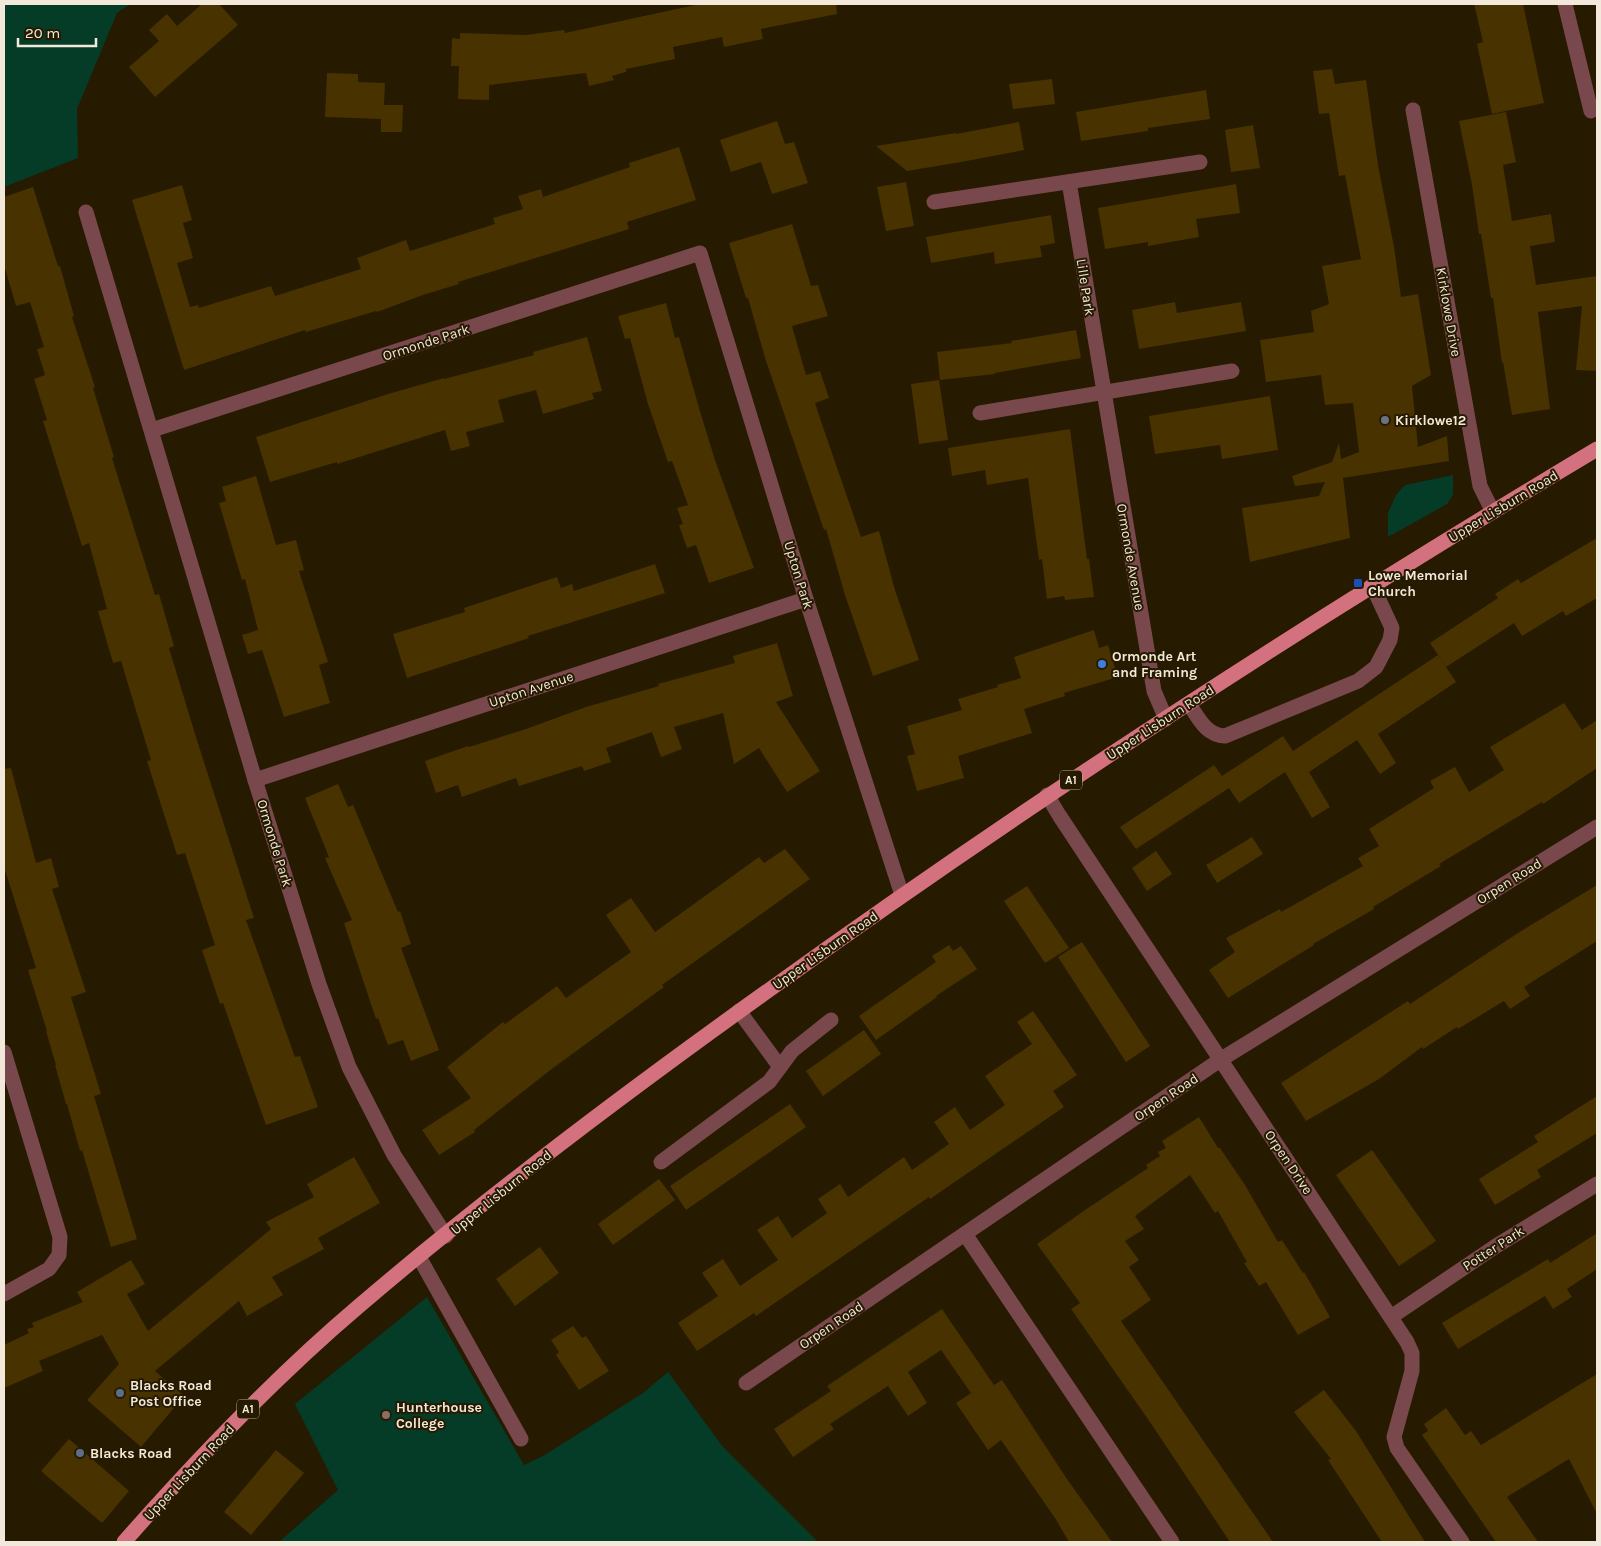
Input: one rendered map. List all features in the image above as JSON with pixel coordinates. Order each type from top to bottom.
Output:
[{"type":"main road","name":"Upper Lisburn Road","points":[[124,1542],[240,1417],[357,1308],[565,1140],[739,1011],[902,895],[1048,795],[1372,585],[1597,449]]},
{"type":"street","points":[[1566,4],[1591,111]]},
{"type":"street","name":"Kirklowe Drive","points":[[1413,110],[1480,486],[1493,512]]},
{"type":"street","points":[[934,202],[1200,162]]},
{"type":"street","name":"Lille Park","points":[[1069,182],[1103,393]]},
{"type":"street","name":"Ormonde Park","points":[[86,212],[255,780],[319,984],[349,1067],[394,1155],[446,1236]]},
{"type":"street","name":"Ormonde Park","points":[[152,430],[700,253]]},
{"type":"street","name":"Upton Park","points":[[700,253],[806,599],[902,895]]},
{"type":"street","points":[[980,413],[1232,372]]},
{"type":"street","name":"Ormonde Avenue","points":[[1103,393],[1154,691],[1166,719]]},
{"type":"street","points":[[1189,704],[1205,728],[1216,735],[1225,736],[1358,681],[1376,667],[1390,640],[1392,628],[1372,585]]},
{"type":"street","name":"Upton Avenue","points":[[255,780],[806,599]]},
{"type":"street","name":"Orpen Drive","points":[[1048,795],[1059,815],[1407,1342],[1412,1354],[1412,1371],[1394,1437],[1397,1448],[1462,1542]]},
{"type":"street","name":"Orpen Road","points":[[746,1383],[1220,1060],[1597,827]]},
{"type":"street","points":[[739,1011],[780,1067]]},
{"type":"street","points":[[661,1162],[769,1082],[792,1051],[831,1020]]},
{"type":"street","points":[[4,1052],[60,1237],[59,1255],[49,1269],[4,1294]]},
{"type":"street","name":"Potter Park","points":[[1391,1316],[1496,1246],[1597,1184]]},
{"type":"street","points":[[965,1234],[1172,1542]]},
{"type":"street","points":[[419,1257],[521,1438]]},
{"type":"green space","points":[[4,4],[130,4],[117,13],[77,109],[78,158],[4,187]]},
{"type":"green space","points":[[1453,475],[1453,495],[1447,504],[1388,537],[1388,513],[1396,495],[1405,485]]},
{"type":"green space","name":"Hunterhouse College","points":[[427,1297],[524,1465],[543,1456],[643,1393],[668,1372],[723,1447],[818,1542],[279,1542],[338,1490],[295,1404]]},
{"type":"building","points":[[202,4],[219,4],[238,25],[155,97],[129,67],[159,41],[149,30],[167,14],[177,26]]},
{"type":"building","points":[[700,4],[836,4],[837,14],[761,29],[763,39],[724,47],[722,37],[673,47],[675,59],[626,69],[626,72],[612,76],[614,80],[589,86],[586,73],[489,85],[489,100],[458,99],[459,66],[451,66],[452,38],[460,39],[460,33],[526,35],[564,30],[565,33]]},
{"type":"building","points":[[1474,4],[1523,4],[1544,103],[1492,114],[1477,44],[1483,42]]},
{"type":"building","name":"Kirklowe12","points":[[1332,69],[1335,84],[1366,80],[1378,165],[1394,247],[1401,297],[1418,294],[1431,375],[1412,386],[1418,447],[1447,436],[1449,461],[1343,478],[1350,538],[1250,562],[1242,508],[1319,496],[1325,482],[1295,486],[1292,476],[1332,462],[1339,443],[1341,459],[1359,452],[1353,403],[1325,405],[1321,375],[1266,382],[1260,340],[1314,332],[1311,311],[1329,304],[1322,266],[1361,259],[1345,175],[1339,176],[1329,113],[1319,114],[1313,71]]},
{"type":"building","points":[[327,73],[358,74],[358,82],[385,83],[384,105],[403,105],[402,132],[381,132],[381,119],[325,117]]},
{"type":"building","points":[[1052,79],[1055,104],[1013,109],[1009,84]]},
{"type":"building","points":[[1206,90],[1210,119],[1148,128],[1148,131],[1081,141],[1076,112]]},
{"type":"building","points":[[1506,112],[1516,162],[1503,165],[1512,221],[1551,214],[1555,242],[1530,246],[1536,285],[1597,276],[1597,371],[1576,370],[1582,306],[1538,312],[1550,409],[1512,415],[1502,363],[1493,298],[1491,298],[1481,234],[1479,234],[1472,185],[1459,121]]},
{"type":"building","points":[[777,121],[785,144],[794,142],[808,183],[772,194],[761,162],[731,172],[720,140]]},
{"type":"building","points":[[1019,122],[1024,150],[961,162],[907,171],[876,146],[956,134]]},
{"type":"building","points":[[1253,125],[1260,168],[1231,172],[1225,130]]},
{"type":"building","points":[[679,147],[696,200],[627,222],[629,229],[458,282],[459,284],[377,312],[306,332],[305,330],[184,370],[132,200],[182,185],[192,220],[183,223],[193,258],[177,263],[190,307],[198,305],[199,308],[271,286],[275,296],[361,269],[357,258],[406,240],[410,251],[495,224],[493,218],[523,209],[518,196],[541,189],[543,197],[630,167],[629,163]]},
{"type":"building","points":[[906,182],[914,226],[886,231],[877,187]]},
{"type":"building","points":[[1236,184],[1240,213],[1196,219],[1199,237],[1148,246],[1148,242],[1105,249],[1098,208]]},
{"type":"building","points":[[33,187],[58,266],[60,266],[74,316],[72,317],[95,387],[93,388],[114,457],[112,458],[155,595],[159,594],[174,646],[169,648],[195,734],[254,918],[246,920],[295,1057],[300,1056],[318,1107],[266,1125],[223,1003],[220,1004],[202,950],[215,945],[185,853],[177,855],[147,761],[151,760],[121,661],[113,663],[98,611],[107,609],[89,543],[82,546],[43,421],[47,420],[34,379],[45,375],[37,349],[44,347],[30,302],[16,306],[4,265],[4,197]]},
{"type":"building","points":[[1051,215],[1055,243],[1040,246],[1042,257],[995,264],[994,252],[931,263],[926,237]]},
{"type":"building","points":[[792,224],[811,286],[818,285],[828,316],[792,326],[806,375],[820,371],[829,398],[815,403],[824,430],[861,537],[879,531],[895,590],[919,660],[873,676],[845,595],[826,529],[824,530],[766,361],[748,298],[746,298],[729,243]]},
{"type":"building","points":[[1175,302],[1177,313],[1241,302],[1246,331],[1139,349],[1132,310]]},
{"type":"building","points":[[666,303],[675,338],[679,337],[715,460],[754,568],[709,583],[696,545],[687,548],[679,525],[683,524],[677,508],[688,505],[672,461],[668,462],[648,404],[630,338],[625,339],[618,316]]},
{"type":"building","points":[[1076,330],[1081,358],[995,374],[940,380],[937,352],[1012,343],[1011,341]]},
{"type":"building","points":[[587,337],[602,391],[592,393],[594,399],[543,414],[536,390],[498,400],[504,422],[466,432],[470,446],[451,451],[445,430],[337,464],[337,462],[270,482],[256,437],[388,394],[534,355],[533,352]]},
{"type":"building","points":[[939,380],[948,440],[919,444],[911,384]]},
{"type":"building","points":[[1270,396],[1278,450],[1222,459],[1220,445],[1155,454],[1149,416]]},
{"type":"building","points":[[1070,429],[1087,559],[1089,559],[1094,597],[1065,600],[1064,596],[1047,599],[1042,559],[1039,560],[1028,478],[987,485],[985,470],[952,476],[948,448]]},
{"type":"building","points":[[256,476],[276,545],[296,540],[304,570],[299,571],[328,662],[319,665],[330,703],[284,717],[262,650],[248,654],[242,635],[258,630],[245,579],[242,580],[219,503],[226,501],[222,487]]},
{"type":"building","points":[[1597,538],[1597,598],[1566,616],[1563,611],[1522,636],[1514,623],[1446,667],[1430,643],[1498,598],[1495,594],[1518,579],[1521,583]]},
{"type":"building","points":[[655,564],[665,593],[528,636],[529,638],[407,678],[393,634],[465,612],[464,608],[557,577],[561,588],[572,584],[574,591]]},
{"type":"building","points":[[1094,630],[1099,648],[1108,645],[1118,677],[1064,693],[1065,696],[1024,709],[1032,733],[958,756],[964,778],[917,791],[907,756],[915,754],[907,726],[962,710],[958,699],[1021,678],[1014,657]]},
{"type":"building","points":[[777,643],[793,696],[776,702],[820,771],[787,792],[759,748],[734,764],[723,713],[674,727],[682,749],[661,757],[652,732],[606,748],[611,762],[584,771],[582,766],[519,786],[516,778],[462,797],[458,785],[436,793],[425,761],[526,729],[586,707],[659,686],[658,684],[735,663],[733,656]]},
{"type":"building","points":[[1438,655],[1456,682],[1378,734],[1396,763],[1380,774],[1357,740],[1309,772],[1330,807],[1312,818],[1285,772],[1239,803],[1229,788],[1136,849],[1120,827],[1214,765],[1222,776],[1283,736],[1293,751]]},
{"type":"building","points":[[1564,703],[1582,730],[1597,720],[1597,768],[1543,804],[1542,802],[1439,864],[1441,866],[1373,907],[1374,909],[1313,944],[1228,998],[1209,970],[1235,952],[1226,938],[1280,909],[1281,912],[1363,866],[1358,858],[1379,846],[1369,829],[1434,788],[1430,781],[1455,767],[1469,792],[1504,770],[1490,747]]},
{"type":"building","points":[[11,768],[36,863],[51,858],[59,887],[52,889],[86,992],[71,997],[101,1094],[94,1096],[137,1239],[111,1247],[82,1150],[80,1151],[28,970],[36,968],[4,867],[4,769]]},
{"type":"building","points":[[338,784],[348,807],[353,805],[398,912],[400,911],[411,944],[401,948],[439,1050],[411,1061],[403,1040],[388,1045],[378,1018],[376,1019],[344,923],[352,920],[325,858],[329,857],[305,798]]},
{"type":"building","points":[[1252,837],[1263,854],[1217,883],[1206,865]]},
{"type":"building","points":[[785,849],[810,879],[662,985],[664,987],[553,1068],[474,1130],[475,1132],[439,1155],[422,1130],[471,1098],[447,1067],[503,1022],[505,1024],[557,986],[566,998],[631,952],[606,915],[631,898],[655,932],[759,857],[764,863]]},
{"type":"building","points":[[1156,851],[1172,874],[1147,891],[1132,868]]},
{"type":"building","points":[[1597,885],[1597,941],[1524,987],[1530,996],[1510,1009],[1504,1001],[1458,1029],[1457,1027],[1423,1049],[1422,1047],[1379,1079],[1306,1121],[1281,1083],[1408,1001],[1410,1004],[1518,933]]},
{"type":"building","points":[[1027,886],[1069,948],[1045,963],[1004,901]]},
{"type":"building","points":[[1082,942],[1150,1046],[1126,1062],[1058,957]]},
{"type":"building","points":[[949,945],[953,951],[961,946],[977,969],[876,1040],[859,1016],[936,962],[932,956]]},
{"type":"building","points":[[1033,1011],[1077,1075],[1053,1091],[1064,1107],[756,1316],[754,1313],[697,1351],[678,1323],[718,1296],[702,1273],[723,1259],[740,1286],[778,1260],[757,1230],[778,1216],[792,1238],[827,1213],[818,1199],[840,1184],[848,1197],[904,1157],[912,1170],[949,1144],[934,1122],[955,1107],[970,1130],[1005,1105],[985,1076],[1032,1044],[1017,1022]]},
{"type":"building","points":[[864,1030],[881,1054],[823,1096],[806,1071]]},
{"type":"building","points":[[1597,1096],[1597,1133],[1537,1170],[1541,1177],[1495,1205],[1479,1179],[1538,1142],[1534,1136]]},
{"type":"building","points":[[790,1104],[806,1127],[686,1210],[670,1186]]},
{"type":"building","points":[[1199,1117],[1218,1148],[1220,1148],[1245,1185],[1278,1242],[1282,1240],[1304,1272],[1330,1317],[1298,1335],[1266,1282],[1259,1286],[1244,1263],[1247,1262],[1218,1211],[1215,1213],[1190,1175],[1135,1216],[1144,1229],[1125,1241],[1139,1260],[1129,1267],[1151,1300],[1121,1321],[1273,1542],[1230,1542],[1152,1425],[1071,1309],[1080,1303],[1037,1244],[1148,1168],[1146,1165],[1160,1156],[1158,1152],[1166,1148],[1162,1141]]},
{"type":"building","points":[[1372,1150],[1436,1241],[1399,1266],[1336,1175]]},
{"type":"building","points":[[354,1157],[380,1203],[318,1238],[324,1249],[272,1277],[283,1295],[247,1316],[239,1301],[155,1371],[184,1396],[141,1447],[87,1400],[119,1364],[102,1335],[39,1361],[43,1371],[4,1388],[4,1345],[29,1333],[27,1329],[34,1327],[32,1323],[83,1302],[77,1292],[131,1260],[145,1284],[127,1294],[148,1331],[271,1229],[266,1222],[314,1197],[307,1184]]},
{"type":"building","points":[[659,1179],[675,1200],[613,1245],[598,1224]]},
{"type":"building","points":[[1597,1233],[1597,1269],[1567,1289],[1572,1297],[1553,1309],[1545,1296],[1458,1349],[1442,1323],[1548,1259],[1550,1263]]},
{"type":"building","points":[[540,1247],[559,1273],[515,1306],[496,1279]]},
{"type":"building","points":[[942,1309],[994,1385],[1002,1380],[1067,1479],[1112,1542],[1069,1542],[1055,1518],[1001,1440],[988,1450],[956,1403],[971,1393],[941,1350],[908,1372],[927,1403],[908,1416],[888,1386],[830,1424],[834,1429],[793,1457],[774,1429],[831,1391],[827,1386]]},
{"type":"building","points":[[573,1326],[582,1338],[586,1336],[609,1371],[579,1390],[556,1355],[559,1352],[551,1340]]},
{"type":"building","points":[[1597,1374],[1597,1514],[1569,1459],[1507,1497],[1538,1542],[1496,1542],[1422,1435],[1428,1431],[1424,1424],[1446,1408],[1465,1435],[1471,1431],[1481,1445]]},
{"type":"building","points":[[1324,1390],[1356,1431],[1425,1542],[1382,1542],[1328,1460],[1331,1459],[1294,1412]]},
{"type":"building","points":[[69,1439],[129,1491],[102,1523],[41,1471]]},
{"type":"building","points":[[276,1450],[304,1473],[251,1535],[224,1512]]},
{"type":"place","name":"Kirklowe12","points":[[1385,420]]},
{"type":"place","name":"Lowe Memorial Church","points":[[1358,583]]},
{"type":"place","name":"Ormonde Art and Framing","points":[[1102,664]]},
{"type":"place","name":"Blacks Road Post Office","points":[[120,1393]]},
{"type":"place","name":"Hunterhouse College","points":[[386,1415]]},
{"type":"place","name":"Blacks Road","points":[[80,1453]]}]
